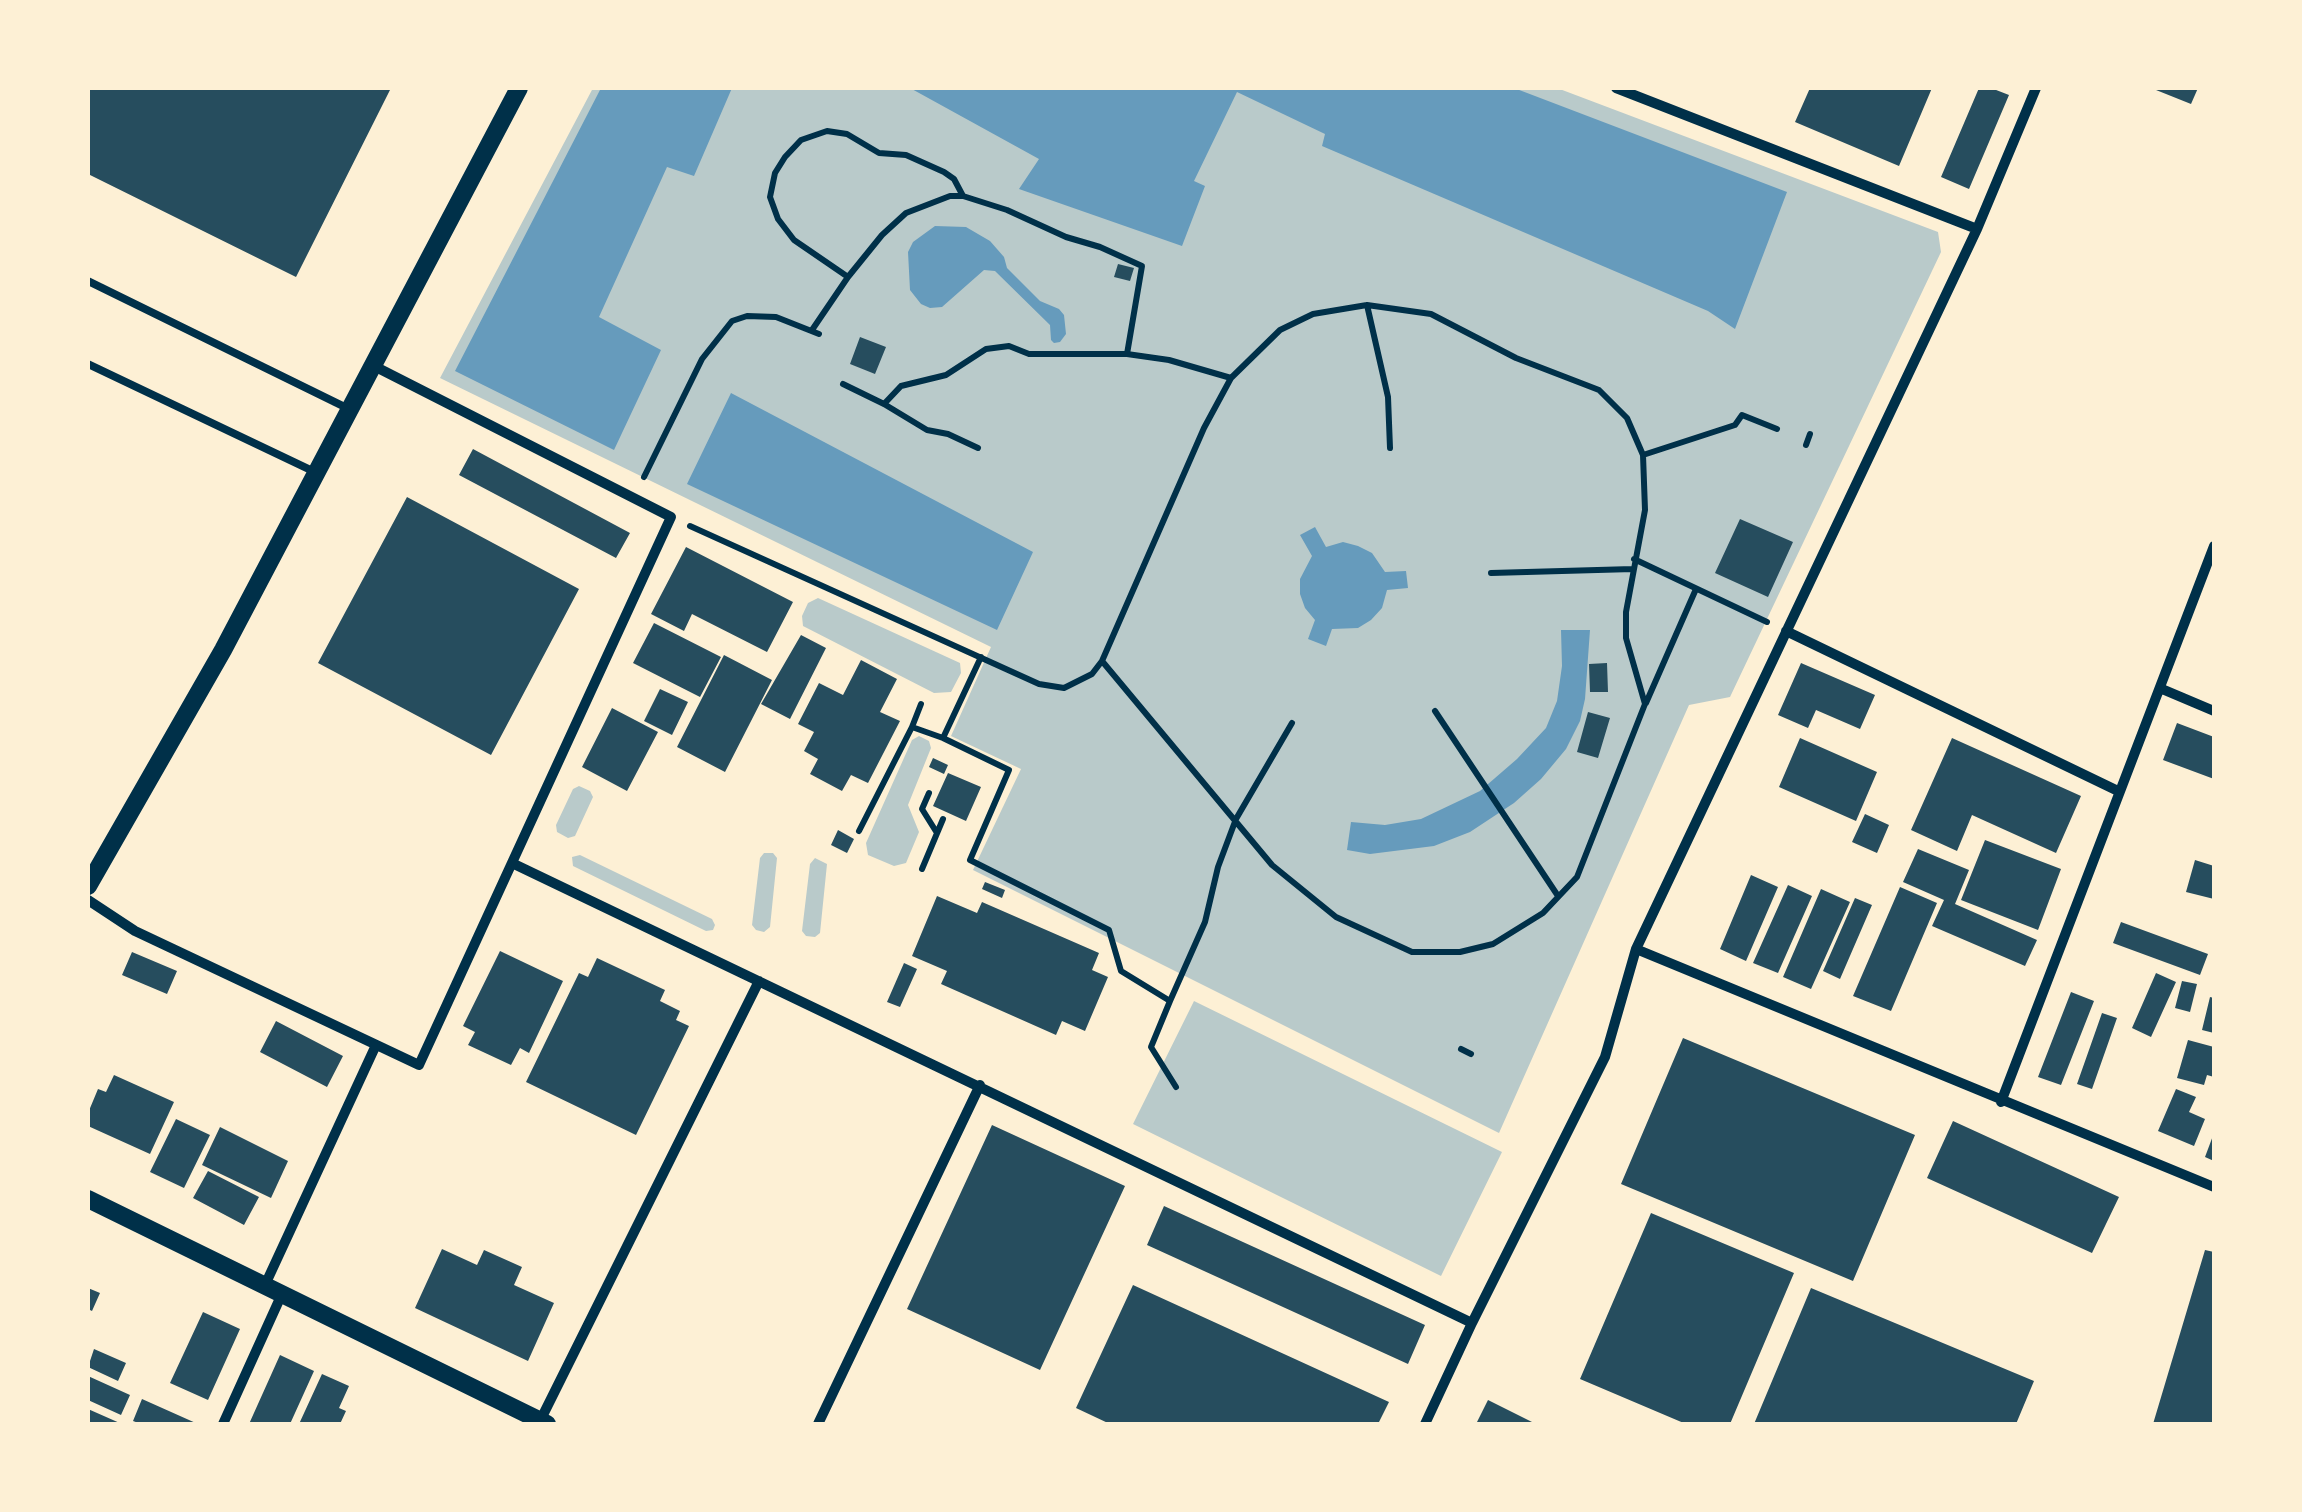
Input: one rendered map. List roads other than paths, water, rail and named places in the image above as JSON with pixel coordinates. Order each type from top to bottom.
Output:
[{"type":"street","points":[[88,886],[223,650],[518,88]]},
{"type":"street","points":[[1616,88],[1977,229]]},
{"type":"street","points":[[1425,1424],[1605,1057],[1636,949],[1977,229],[2036,88]]},
{"type":"street","points":[[88,900],[135,931],[420,1065],[670,517],[374,366]]},
{"type":"street","points":[[2001,1102],[2214,546]]},
{"type":"street","points":[[1786,630],[2118,791]]},
{"type":"street","points":[[2162,690],[2214,711]]},
{"type":"street","points":[[514,864],[1472,1323]]},
{"type":"street","points":[[1636,949],[2214,1187]]},
{"type":"street","points":[[88,1199],[544,1423],[759,981]]},
{"type":"street","points":[[222,1424],[376,1045]]},
{"type":"street","points":[[818,1424],[980,1085]]},
{"type":"lane","points":[[88,282],[350,409]]},
{"type":"lane","points":[[88,364],[317,473]]},
{"type":"water","points":[[601,88],[732,88],[694,176],[667,167],[599,317],[661,350],[614,450],[455,371]]},
{"type":"water","points":[[910,88],[1514,88],[1787,192],[1735,329],[1708,311],[1322,146],[1325,134],[1237,92],[1194,181],[1205,186],[1182,246],[1019,189],[1039,159]]},
{"type":"water","points":[[935,226],[966,227],[990,241],[1004,257],[1007,268],[1040,301],[1064,315],[1066,334],[1060,342],[1051,340],[1050,325],[995,271],[984,270],[942,307],[921,304],[910,290],[908,252],[913,242]]},
{"type":"water","points":[[731,393],[1033,552],[997,630],[687,484]]},
{"type":"water","points":[[1315,527],[1326,547],[1343,542],[1358,546],[1372,553],[1385,572],[1406,571],[1408,588],[1387,590],[1382,608],[1371,620],[1358,628],[1332,629],[1326,646],[1308,639],[1315,620],[1300,594],[1300,579],[1312,556],[1300,535]]},
{"type":"water","points":[[1561,630],[1590,630],[1585,699],[1580,721],[1566,749],[1541,779],[1514,803],[1470,832],[1434,846],[1370,854],[1347,850],[1351,822],[1385,825],[1421,819],[1480,791],[1517,759],[1546,728],[1557,701],[1562,666]]}]
